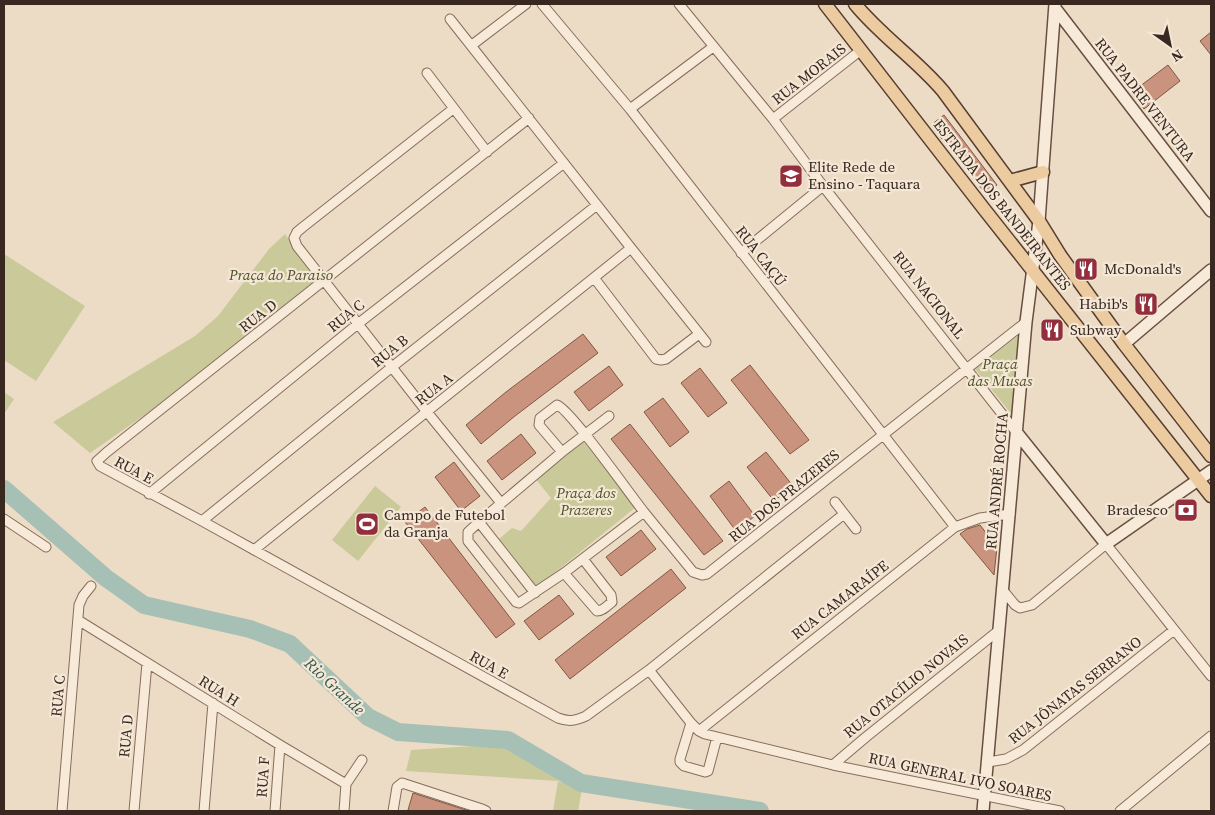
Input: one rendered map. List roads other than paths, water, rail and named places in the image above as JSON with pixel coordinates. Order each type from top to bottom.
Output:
[{"type":"main road","name":"ESTRADA DOS BANDEIRANTES","points":[[825,4],[1211,496]]},
{"type":"main road","name":"ESTRADA DOS BANDEIRANTES","points":[[855,4],[884,35],[932,78],[1039,221],[1060,256],[1124,344],[1211,456]]},
{"type":"main road","name":"RUA ANDRÉ ROCHA","points":[[983,811],[1026,322],[1039,221],[1055,6]]},
{"type":"main road","name":"RUA PADRE VENTURA","points":[[1055,6],[1211,211]]},
{"type":"main road","points":[[1010,181],[1042,172]]},
{"type":"main road","points":[[1124,344],[1211,270]]},
{"type":"main road","name":"RUA NACIONAL","points":[[1017,433],[1106,544]]},
{"type":"main road","points":[[1106,544],[1211,471]]},
{"type":"street","points":[[472,45],[526,4]]},
{"type":"street","name":"RUA CAÇÚ","points":[[542,4],[630,109],[955,527]]},
{"type":"street","name":"RUA NACIONAL","points":[[679,4],[773,120],[1017,433]]},
{"type":"street","points":[[450,18],[706,342]]},
{"type":"street","points":[[630,109],[713,47]]},
{"type":"street","name":"RUA MORAIS","points":[[773,120],[861,50]]},
{"type":"street","points":[[427,73],[487,152]]},
{"type":"street","points":[[453,109],[298,232],[294,238],[298,246],[427,412],[501,503]]},
{"type":"street","name":"RUA D","points":[[98,461],[529,118]]},
{"type":"street","name":"RUA C","points":[[149,494],[359,323],[564,163]]},
{"type":"street","points":[[742,253],[823,186]]},
{"type":"street","name":"RUA B","points":[[202,521],[392,367],[597,205]]},
{"type":"street","name":"RUA A","points":[[254,550],[595,279],[631,248]]},
{"type":"street","points":[[595,279],[656,359],[666,359],[699,334]]},
{"type":"street","name":"RUA DOS PRAZERES","points":[[562,452],[539,425],[540,418],[554,407],[561,406],[693,572],[702,575],[707,574],[1026,322]]},
{"type":"street","points":[[608,416],[479,522],[468,532],[468,541],[516,602],[522,602],[583,559],[644,512]]},
{"type":"street","name":"RUA E","points":[[98,461],[102,468],[202,521],[558,718],[567,721],[575,721],[586,716],[649,670],[844,514]]},
{"type":"street","points":[[835,502],[856,529]]},
{"type":"street","name":"RUA CAMARAÍPE","points":[[698,731],[955,527],[980,518],[1010,514]]},
{"type":"street","points":[[4,519],[46,547]]},
{"type":"street","points":[[479,522],[535,593]]},
{"type":"street","points":[[1002,589],[1015,605],[1020,608],[1032,605],[1106,544]]},
{"type":"street","name":"RUA NACIONAL","points":[[1106,544],[1211,676]]},
{"type":"street","points":[[564,573],[597,611],[607,606],[612,602],[611,595],[583,559]]},
{"type":"street","name":"RUA C","points":[[62,811],[79,606],[83,596],[91,586]]},
{"type":"street","name":"RUA H","points":[[78,620],[346,784]]},
{"type":"street","name":"RUA JÔNATAS SERRANO","points":[[988,762],[1006,759],[1023,750],[1174,630]]},
{"type":"street","name":"RUA OTACÍLIO NOVAIS","points":[[833,765],[998,631]]},
{"type":"street","name":"RUA D","points":[[134,811],[147,663]]},
{"type":"street","points":[[649,670],[698,731]]},
{"type":"street","points":[[204,811],[213,703]]},
{"type":"street","points":[[691,723],[680,759],[684,766],[705,772],[708,771],[717,737]]},
{"type":"street","name":"RUA GENERAL IVO SOARES","points":[[698,731],[833,765],[1060,811]]},
{"type":"street","points":[[1120,811],[1211,736]]},
{"type":"street","name":"RUA F","points":[[275,811],[280,745]]},
{"type":"street","points":[[344,811],[346,784],[362,760]]},
{"type":"street","points":[[393,811],[397,787],[402,783],[486,811]]},
{"type":"waterway","name":"Rio Grande","points":[[4,489],[106,578],[144,605],[250,629],[290,644],[368,717],[398,732],[508,740],[581,783],[760,811]]},
{"type":"place","name":"Elite Rede de Ensino - Taquara","points":[[791,176]]},
{"type":"place","name":"McDonald's","points":[[1086,269]]},
{"type":"place","name":"Habib's","points":[[1146,304]]},
{"type":"place","name":"Subway","points":[[1052,330]]},
{"type":"place","name":"Bradesco","points":[[1186,510]]},
{"type":"place","name":"Campo de Futebol da Granja","points":[[367,524]]},
{"type":"park label","name":"Praça do Paraiso","points":[[281,275]]},
{"type":"park label","name":"Praça das Musas","points":[[1000,372]]},
{"type":"park label","name":"Praça dos Prazeres","points":[[586,502]]}]
